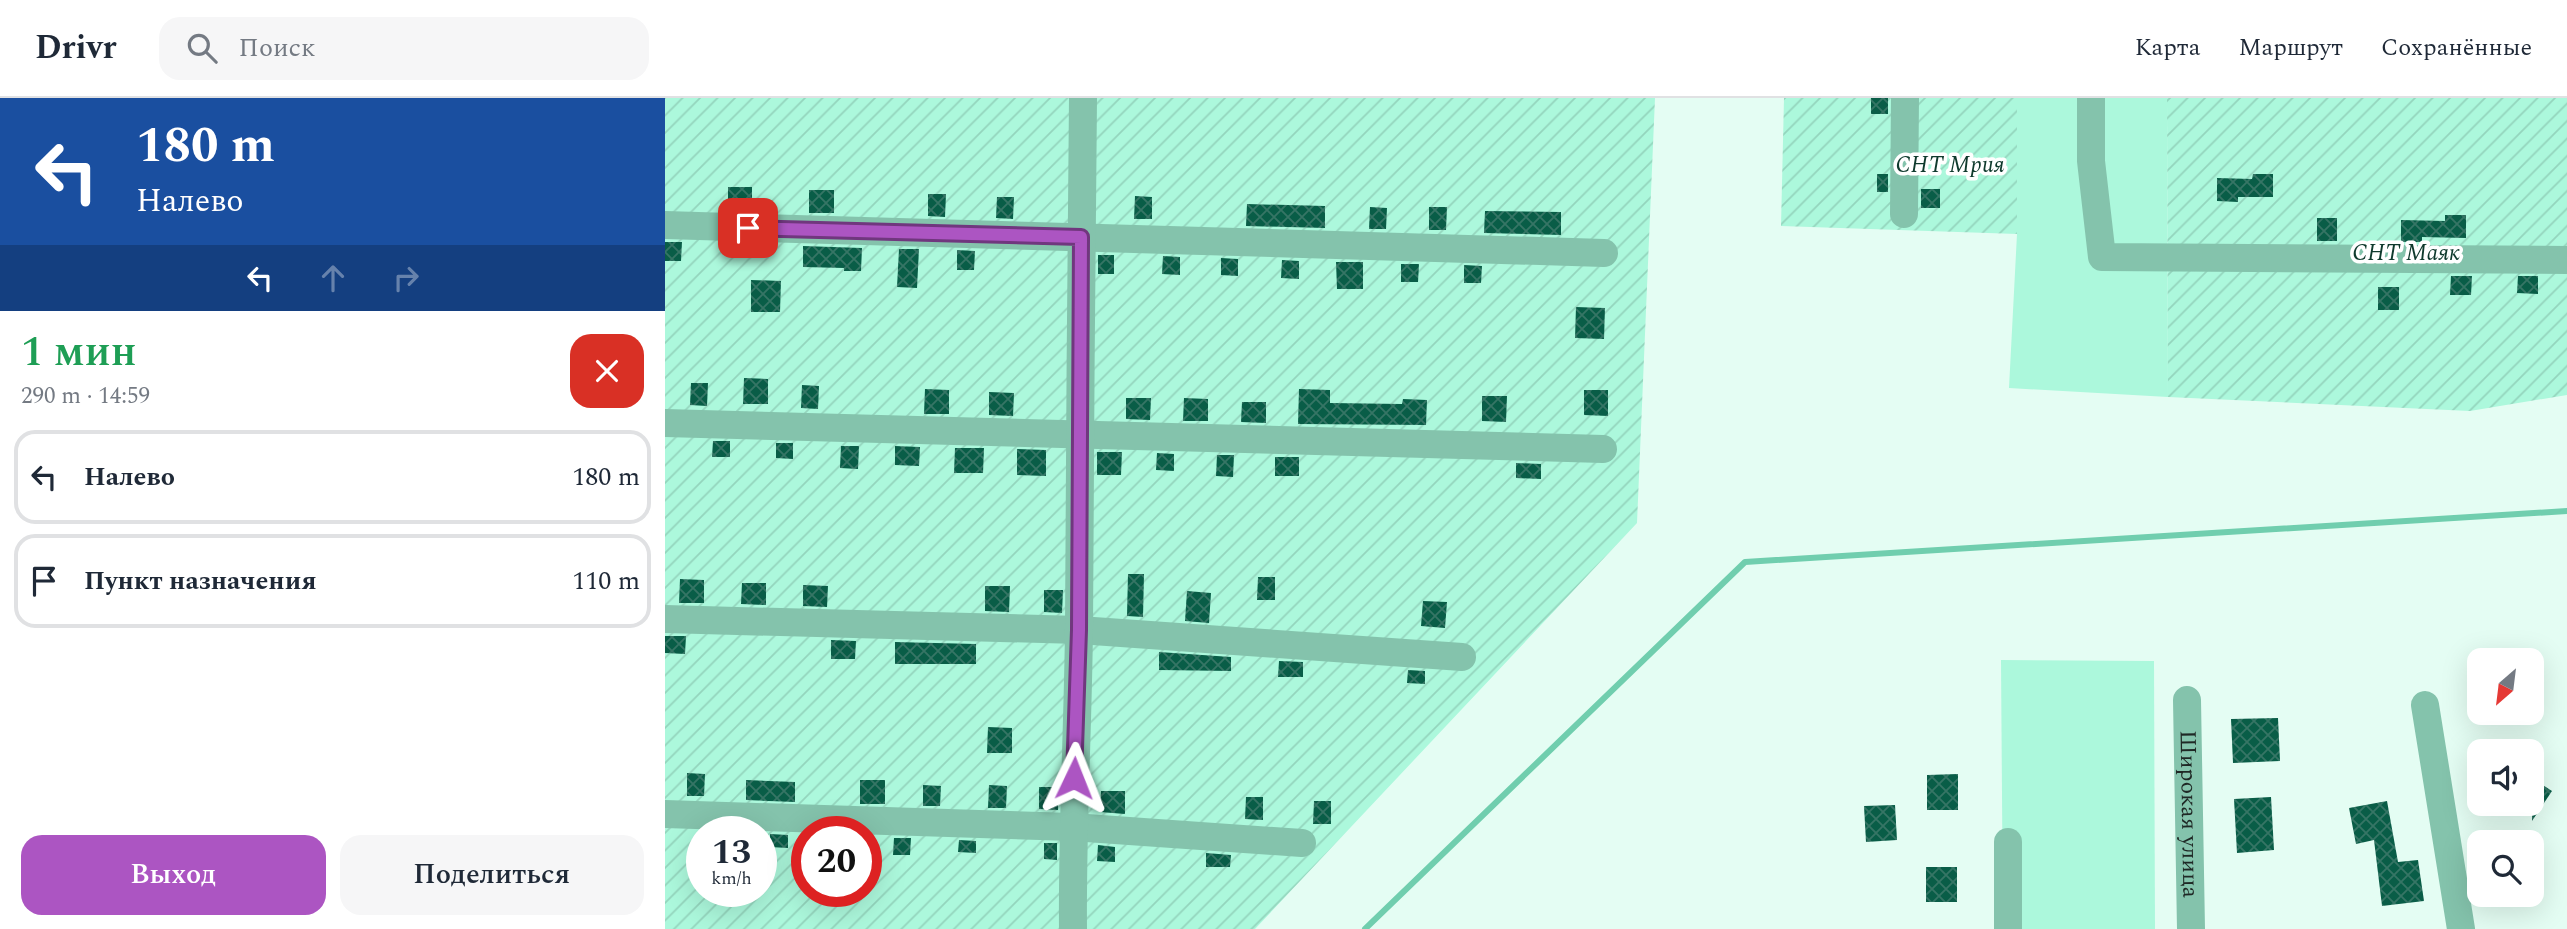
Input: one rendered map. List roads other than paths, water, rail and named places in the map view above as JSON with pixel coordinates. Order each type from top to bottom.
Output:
[{"type":"street","points":[[1073,929],[1072,827],[1079,630],[1078,433],[1083,98]]},
{"type":"street","points":[[1904,214],[1905,98]]},
{"type":"street","points":[[2091,98],[2091,161],[2102,257],[2567,260]]},
{"type":"street","points":[[665,225],[1604,253]]},
{"type":"street","points":[[665,423],[1603,449]]},
{"type":"street","points":[[665,619],[1079,630],[1462,657]]},
{"type":"street","name":"Широкая улица","points":[[2187,700],[2191,929]]},
{"type":"street","points":[[2425,705],[2461,929]]},
{"type":"street","points":[[665,814],[1072,827],[1302,843]]},
{"type":"street","points":[[2008,842],[2008,929]]},
{"type":"waterway","points":[[1365,929],[1745,562],[2567,511]]},
{"type":"park label","name":"СНТ Мрия","points":[[1950,165]]},
{"type":"park label","name":"СНТ Маяк","points":[[2406,253]]}]
